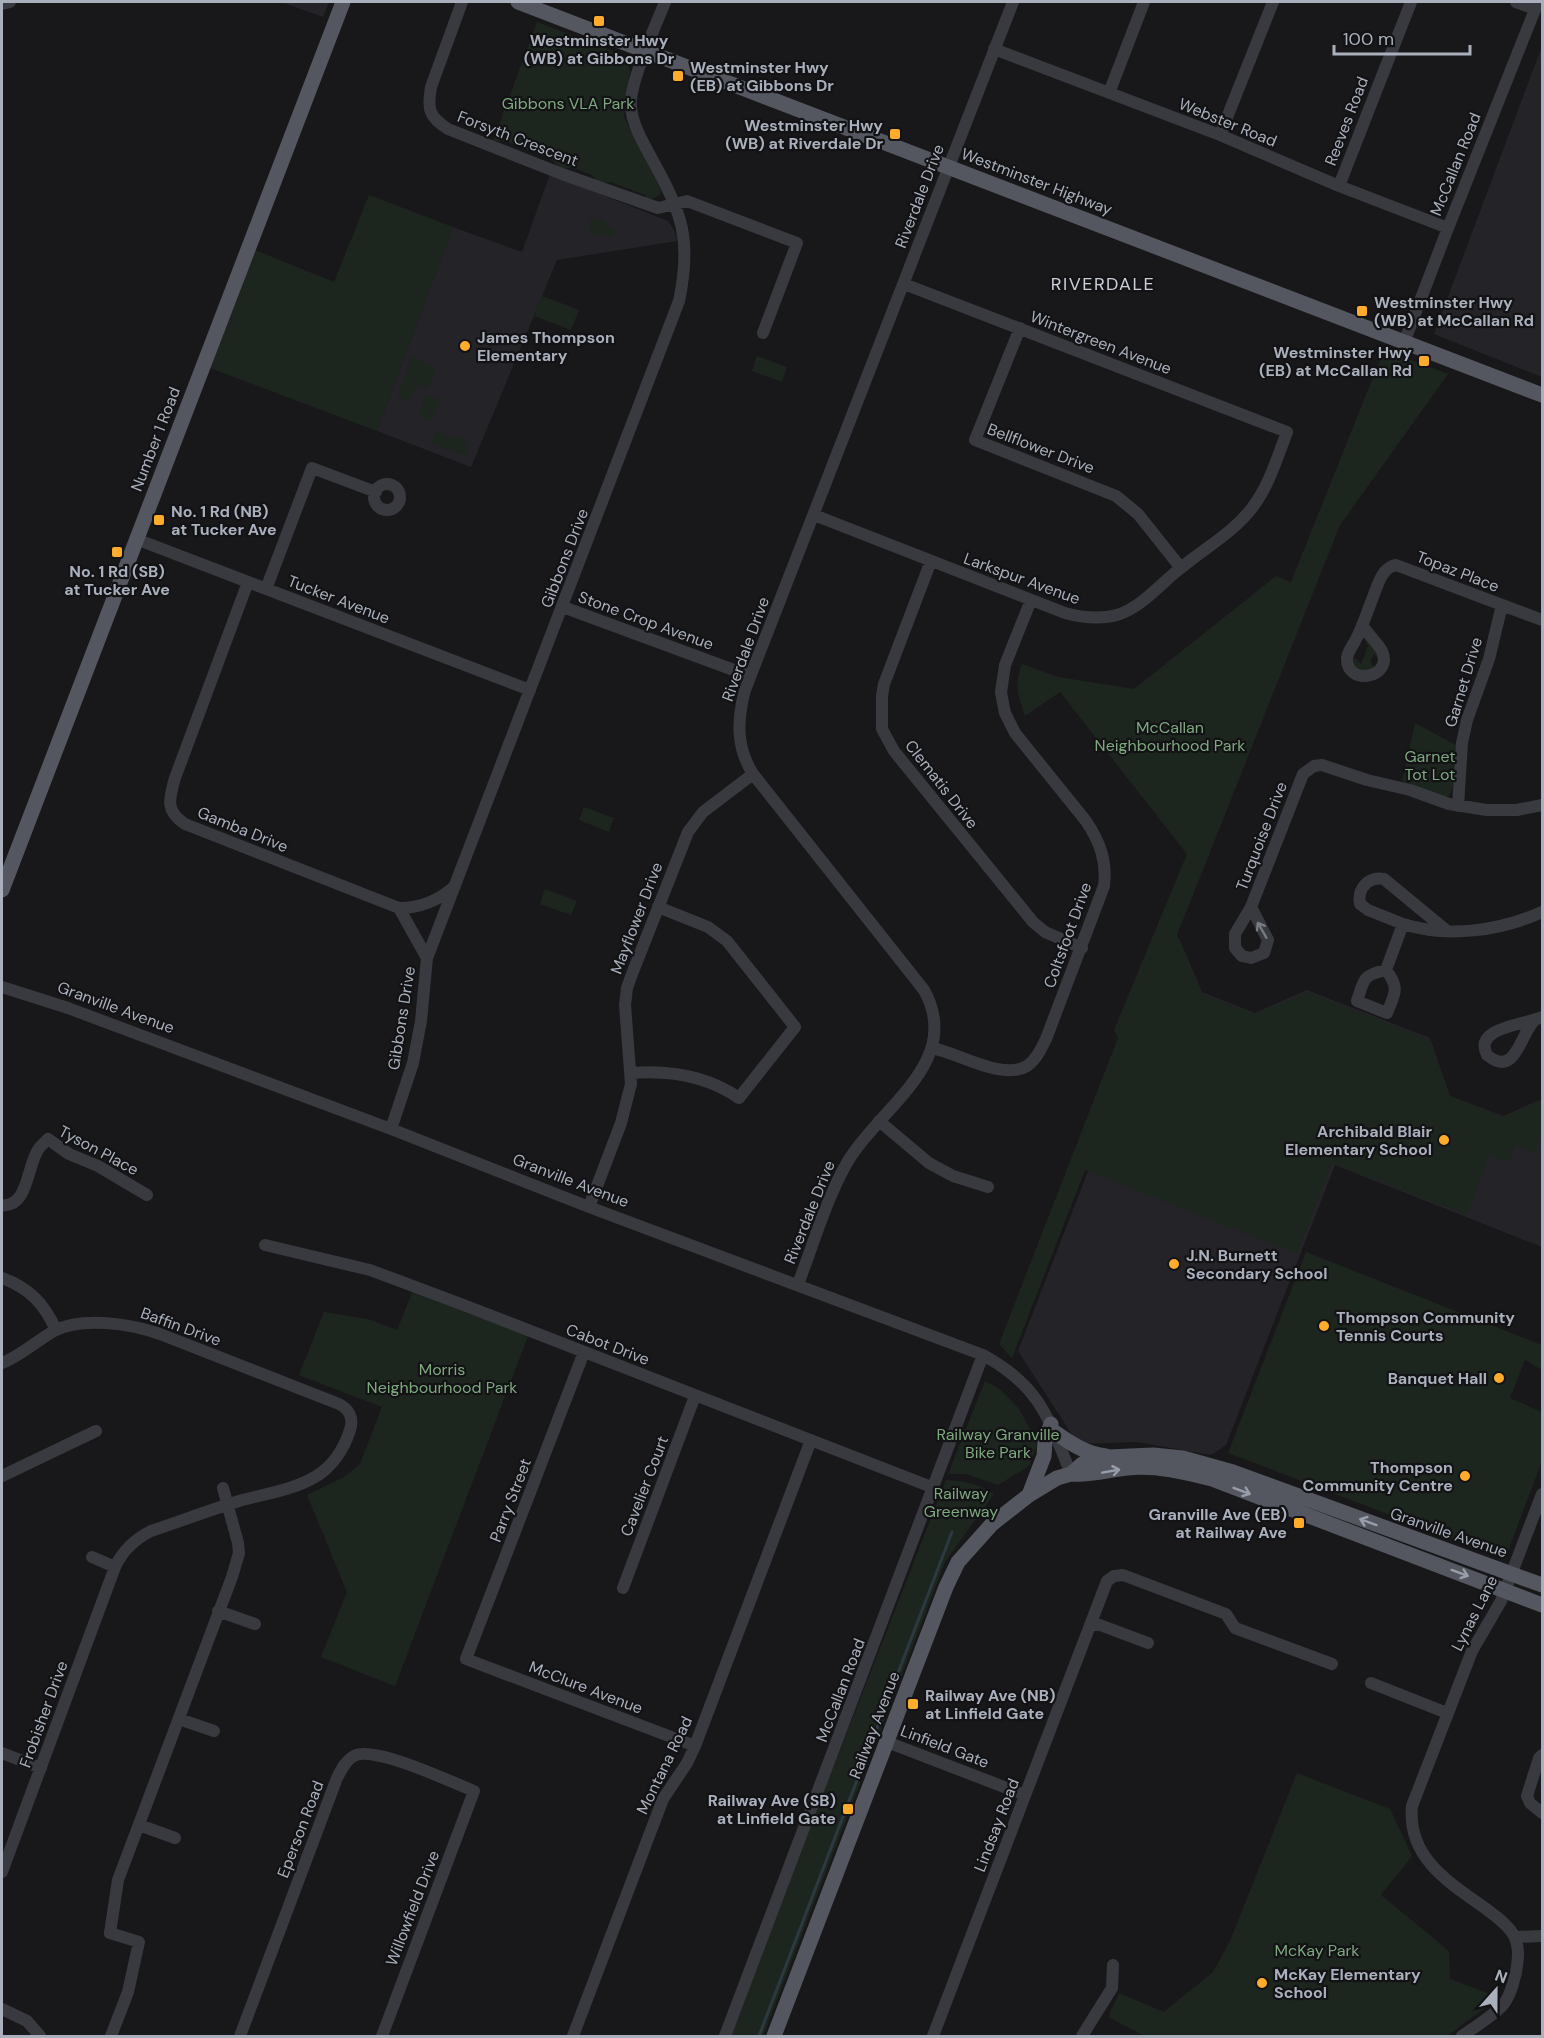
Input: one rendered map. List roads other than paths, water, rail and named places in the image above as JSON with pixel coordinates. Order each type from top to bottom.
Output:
[{"type":"main road","name":"Number 1 Road","points":[[2,890],[343,2]]},
{"type":"main road","name":"Westminster Highway","points":[[518,2],[1405,340],[1542,395]]},
{"type":"main road","points":[[1029,1495],[1044,1456],[1045,1441],[1052,1427],[1077,1448],[1110,1457]]},
{"type":"main road","name":"Granville Avenue","points":[[1071,1474],[1082,1464],[1110,1457],[1153,1455],[1183,1458],[1216,1467],[1542,1585]]},
{"type":"main road","name":"Granville Avenue","points":[[1071,1474],[1084,1475],[1128,1468],[1191,1473],[1542,1605]]},
{"type":"main road","name":"Railway Avenue","points":[[774,2037],[946,1587],[958,1562],[992,1524],[1029,1495],[1058,1478],[1071,1474]]},
{"type":"street","points":[[2,4],[10,2]]},
{"type":"street","name":"Forsyth Crescent","points":[[462,2],[428,100],[436,122],[448,129],[562,174],[658,208],[687,201],[797,243],[763,333]]},
{"type":"street","name":"Gibbons Drive","points":[[391,1129],[413,1063],[421,1021],[427,958],[679,301],[684,277],[685,250],[682,224],[644,144],[631,107],[632,88],[665,2]]},
{"type":"street","name":"Riverdale Drive","points":[[798,1284],[836,1185],[849,1159],[879,1120],[922,1071],[932,1048],[935,1026],[931,1005],[924,990],[753,774],[741,750],[738,726],[742,702],[750,676],[1013,2]]},
{"type":"street","points":[[1109,93],[1144,2]]},
{"type":"street","points":[[1220,135],[1273,2]]},
{"type":"street","name":"Reeves Road","points":[[1339,186],[1411,2]]},
{"type":"street","points":[[1516,2],[1536,5]]},
{"type":"street","name":"McCallan Road","points":[[1405,340],[1536,5]]},
{"type":"street","name":"Webster Road","points":[[994,49],[1220,135],[1339,186],[1448,228]]},
{"type":"street","name":"Wintergreen Avenue","points":[[904,284],[1287,432]]},
{"type":"street","name":"Bellflower Drive","points":[[1020,328],[975,440],[1116,496],[1138,514],[1181,567]]},
{"type":"street","name":"Larkspur Avenue","points":[[814,515],[1031,600],[1076,616],[1099,618],[1121,613],[1142,601],[1234,526],[1261,496],[1287,432]]},
{"type":"street","points":[[266,589],[312,468],[376,492]]},
{"type":"street","name":"Tucker Avenue","points":[[136,539],[530,690]]},
{"type":"street","name":"Clematis Drive","points":[[931,561],[884,684],[881,706],[882,729],[894,751],[1021,909],[1045,932],[1082,948]]},
{"type":"street","name":"Topaz Place","points":[[1362,626],[1381,577],[1390,566],[1396,565],[1542,620]]},
{"type":"street","name":"Gamba Drive","points":[[248,582],[175,778],[170,794],[171,811],[185,824],[399,908],[427,905],[446,894],[457,884]]},
{"type":"street","name":"Coltsfoot Drive","points":[[932,1048],[1009,1071],[1026,1066],[1046,1040],[1104,886],[1102,850],[1096,837],[1086,821],[1015,732],[1005,713],[1001,692],[1005,665],[1031,600]]},
{"type":"street","name":"Garnet Drive","points":[[1458,806],[1462,743],[1467,720],[1489,659],[1502,605]]},
{"type":"street","name":"Stone Crop Avenue","points":[[563,607],[750,676]]},
{"type":"street","name":"Turquoise Drive","points":[[1251,907],[1303,774],[1314,766],[1329,767],[1458,806],[1507,810],[1542,805]]},
{"type":"street","name":"Mayflower Drive","points":[[590,1207],[626,1108],[632,1084],[625,1018],[627,988],[683,842],[694,823],[703,812],[753,774]]},
{"type":"street","points":[[1447,932],[1384,879],[1373,879],[1367,883],[1359,896],[1360,904],[1368,910],[1425,931],[1447,932],[1503,926],[1542,912]]},
{"type":"street","points":[[632,1073],[668,1073],[694,1077],[728,1090],[739,1098],[795,1027],[727,941],[708,927],[658,907]]},
{"type":"street","points":[[399,908],[427,958]]},
{"type":"street","points":[[1386,970],[1403,924]]},
{"type":"street","name":"Granville Avenue","points":[[2,987],[69,1008],[983,1355],[1013,1373],[1028,1387],[1052,1427],[1071,1474]]},
{"type":"street","points":[[879,1120],[928,1163],[953,1176],[988,1187]]},
{"type":"street","name":"Tyson Place","points":[[2,1204],[14,1203],[20,1196],[38,1150],[48,1139],[69,1154],[98,1166],[147,1195]]},
{"type":"street","name":"Cabot Drive","points":[[266,1245],[370,1270],[934,1488]]},
{"type":"street","points":[[2,1278],[34,1294],[49,1314],[56,1330]]},
{"type":"street","name":"Baffin Drive","points":[[2,1363],[56,1330],[94,1323],[114,1323],[145,1329],[339,1404],[349,1411]]},
{"type":"street","name":"Parry Street","points":[[466,1659],[584,1352]]},
{"type":"street","name":"McCallan Road","points":[[725,2037],[983,1355]]},
{"type":"street","name":"Cavelier Court","points":[[623,1588],[695,1396]]},
{"type":"street","name":"Frobisher Drive","points":[[2,1872],[115,1567],[127,1548],[141,1536],[228,1504],[303,1483],[326,1469],[341,1451],[349,1434],[352,1422],[349,1411]]},
{"type":"street","points":[[2,1476],[96,1431]]},
{"type":"street","name":"Montana Road","points":[[573,2037],[663,1799],[687,1763],[695,1746],[810,1440]]},
{"type":"street","points":[[111,2037],[128,1992],[139,1942],[110,1933],[118,1880],[239,1553],[236,1529],[223,1488]]},
{"type":"street","name":"Lynas Lane","points":[[1515,1937],[1500,1920],[1440,1875],[1426,1859],[1410,1823],[1412,1806],[1447,1713],[1472,1651],[1501,1601],[1542,1494]]},
{"type":"street","points":[[92,1557],[115,1567]]},
{"type":"street","name":"Lindsay Road","points":[[933,2037],[1091,1625],[1091,1617],[1107,1581],[1114,1576],[1123,1575],[1226,1614],[1235,1628],[1332,1664]]},
{"type":"street","points":[[218,1611],[255,1624]]},
{"type":"street","points":[[1091,1625],[1100,1625],[1148,1644]]},
{"type":"street","name":"McClure Avenue","points":[[466,1659],[695,1746]]},
{"type":"street","points":[[1371,1683],[1447,1713]]},
{"type":"street","points":[[178,1719],[214,1731]]},
{"type":"street","name":"Linfield Gate","points":[[887,1742],[1025,1795]]},
{"type":"street","points":[[2,1753],[41,1768]]},
{"type":"street","name":"Eperson Road","points":[[240,2037],[328,1798],[339,1772],[347,1761],[355,1755],[384,1756],[474,1791]]},
{"type":"street","points":[[1542,1755],[1527,1796],[1530,1803],[1542,1813]]},
{"type":"street","name":"Willowfield Drive","points":[[382,2037],[474,1791]]},
{"type":"street","points":[[139,1824],[175,1838]]},
{"type":"street","points":[[1462,2037],[1502,2006],[1511,1993],[1519,1954],[1515,1937],[1542,1936]]},
{"type":"street","points":[[1082,2037],[1112,1988],[1113,1965]]},
{"type":"street","points":[[2,2009],[27,2021],[40,2037]]},
{"type":"waterway","points":[[759,2036],[952,1532]]},
{"type":"place","name":"Westminster Hwy (WB) at Gibbons Dr","points":[[599,21]]},
{"type":"place","name":"Westminster Hwy (EB) at Gibbons Dr","points":[[678,76]]},
{"type":"place","name":"Westminster Hwy (WB) at Riverdale Dr","points":[[895,134]]},
{"type":"place","name":"Westminster Hwy (WB) at McCallan Rd","points":[[1362,311]]},
{"type":"place","name":"James Thompson Elementary","points":[[465,346]]},
{"type":"place","name":"Westminster Hwy (EB) at McCallan Rd","points":[[1424,361]]},
{"type":"place","name":"No. 1 Rd (NB) at Tucker Ave","points":[[159,520]]},
{"type":"place","name":"No. 1 Rd (SB) at Tucker Ave","points":[[117,552]]},
{"type":"place","name":"Archibald Blair Elementary School","points":[[1444,1140]]},
{"type":"place","name":"J.N. Burnett Secondary School","points":[[1174,1264]]},
{"type":"place","name":"Thompson Community Tennis Courts","points":[[1324,1326]]},
{"type":"place","name":"Banquet Hall","points":[[1499,1378]]},
{"type":"place","name":"Thompson Community Centre","points":[[1465,1476]]},
{"type":"place","name":"Granville Ave (EB) at Railway Ave","points":[[1299,1523]]},
{"type":"place","name":"Railway Ave (NB) at Linfield Gate","points":[[913,1704]]},
{"type":"place","name":"Railway Ave (SB) at Linfield Gate","points":[[848,1809]]},
{"type":"place","name":"McKay Elementary School","points":[[1262,1983]]},
{"type":"district","name":"RIVERDALE","points":[[1103,284]]},
{"type":"park label","name":"Gibbons VLA Park","points":[[568,103]]},
{"type":"park label","name":"McCallan Neighbourhood Park","points":[[1170,736]]},
{"type":"park label","name":"Garnet Tot Lot","points":[[1430,765]]},
{"type":"park label","name":"Morris Neighbourhood Park","points":[[442,1378]]},
{"type":"park label","name":"Railway Granville Bike Park","points":[[998,1443]]},
{"type":"park label","name":"Railway Greenway","points":[[961,1502]]},
{"type":"park label","name":"McKay Park","points":[[1317,1950]]}]
